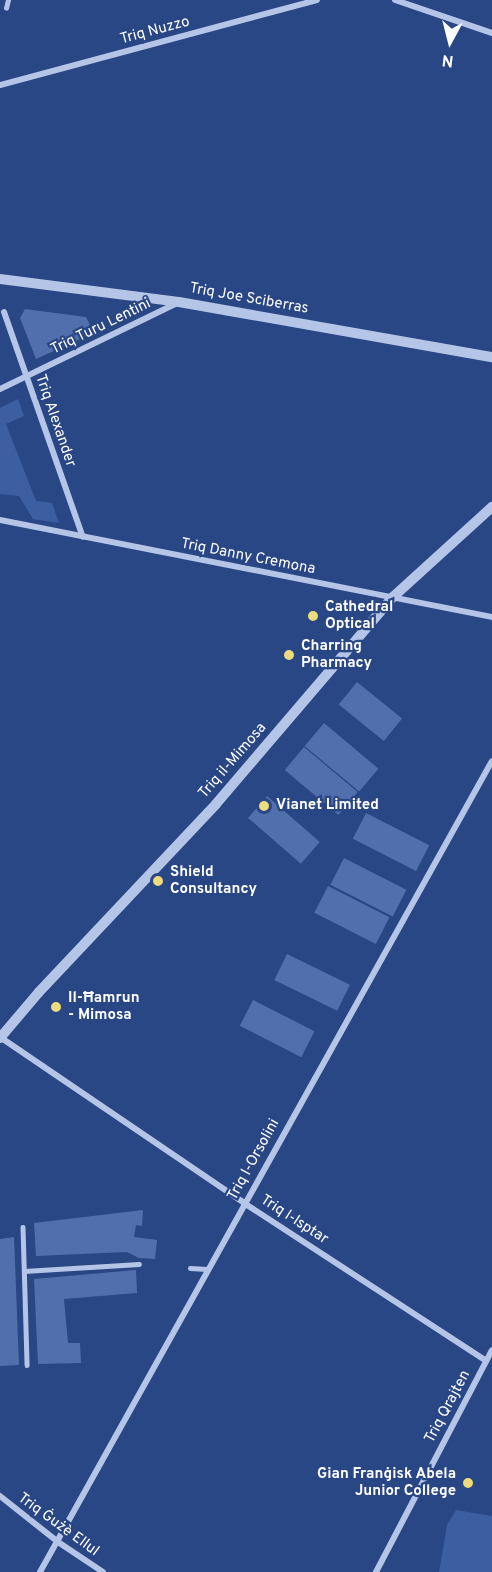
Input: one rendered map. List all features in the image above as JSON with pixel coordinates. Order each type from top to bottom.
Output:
[{"type":"street","name":"Triq Nuzzo","points":[[0,85],[317,0]]},
{"type":"street","points":[[395,0],[492,33]]},
{"type":"street","name":"Triq Joe Sciberras","points":[[0,279],[179,302],[492,357]]},
{"type":"street","name":"Triq Turu Lentini","points":[[0,389],[179,302]]},
{"type":"street","name":"Triq Alexander","points":[[4,312],[83,537]]},
{"type":"street","name":"Triq il-Mimosa","points":[[0,1037],[39,992],[216,804],[393,597],[492,507]]},
{"type":"street","name":"Triq Danny Cremona","points":[[0,520],[492,617]]},
{"type":"street","name":"Triq l-Orsolini","points":[[40,1572],[492,761]]},
{"type":"street","name":"Triq l-Isptar","points":[[0,1037],[244,1203],[486,1361]]},
{"type":"street","name":"Triq Qrajten","points":[[376,1572],[492,1350]]},
{"type":"street","name":"Triq Ġużè Ellul","points":[[0,1496],[58,1542],[103,1572]]},
{"type":"lane","points":[[6,8],[8,0]]},
{"type":"lane","points":[[23,1227],[27,1365]]},
{"type":"lane","points":[[24,1270],[139,1264]]},
{"type":"lane","points":[[190,1268],[207,1269]]},
{"type":"shaded area","points":[[18,399],[24,416],[6,424],[36,501],[52,503],[59,523],[33,519],[19,496],[0,494],[0,408]]},
{"type":"shaded area","points":[[456,1510],[492,1516],[492,1572],[439,1572],[447,1525]]},
{"type":"building","points":[[25,309],[86,317],[94,333],[36,359],[20,318]]},
{"type":"building","points":[[357,682],[402,719],[384,741],[339,705]]},
{"type":"building","points":[[324,723],[378,769],[359,792],[305,746]]},
{"type":"building","points":[[304,747],[358,792],[338,815],[285,770]]},
{"type":"building","points":[[267,796],[320,842],[301,864],[248,818]]},
{"type":"building","points":[[366,813],[429,845],[416,871],[353,839]]},
{"type":"building","points":[[344,858],[406,890],[393,917],[330,885]]},
{"type":"building","points":[[328,886],[389,917],[376,944],[314,913]]},
{"type":"building","points":[[287,954],[350,985],[337,1011],[274,980]]},
{"type":"building","points":[[253,1000],[314,1031],[301,1057],[240,1026]]},
{"type":"building","points":[[143,1210],[142,1226],[136,1225],[134,1237],[157,1240],[155,1259],[139,1258],[127,1252],[36,1256],[34,1223]]},
{"type":"building","points":[[14,1237],[19,1365],[0,1366],[0,1239]]},
{"type":"building","points":[[136,1270],[137,1293],[64,1299],[68,1343],[80,1343],[81,1363],[38,1364],[34,1279]]},
{"type":"place","name":"Cathedral Optical","points":[[313,616]]},
{"type":"place","name":"Charring Pharmacy","points":[[289,655]]},
{"type":"place","name":"Vianet Limited","points":[[264,806]]},
{"type":"place","name":"Shield Consultancy","points":[[158,881]]},
{"type":"place","name":"Il-Ħamrun - Mimosa","points":[[56,1007]]},
{"type":"place","name":"Gian Franġisk Abela Junior College","points":[[468,1483]]}]
